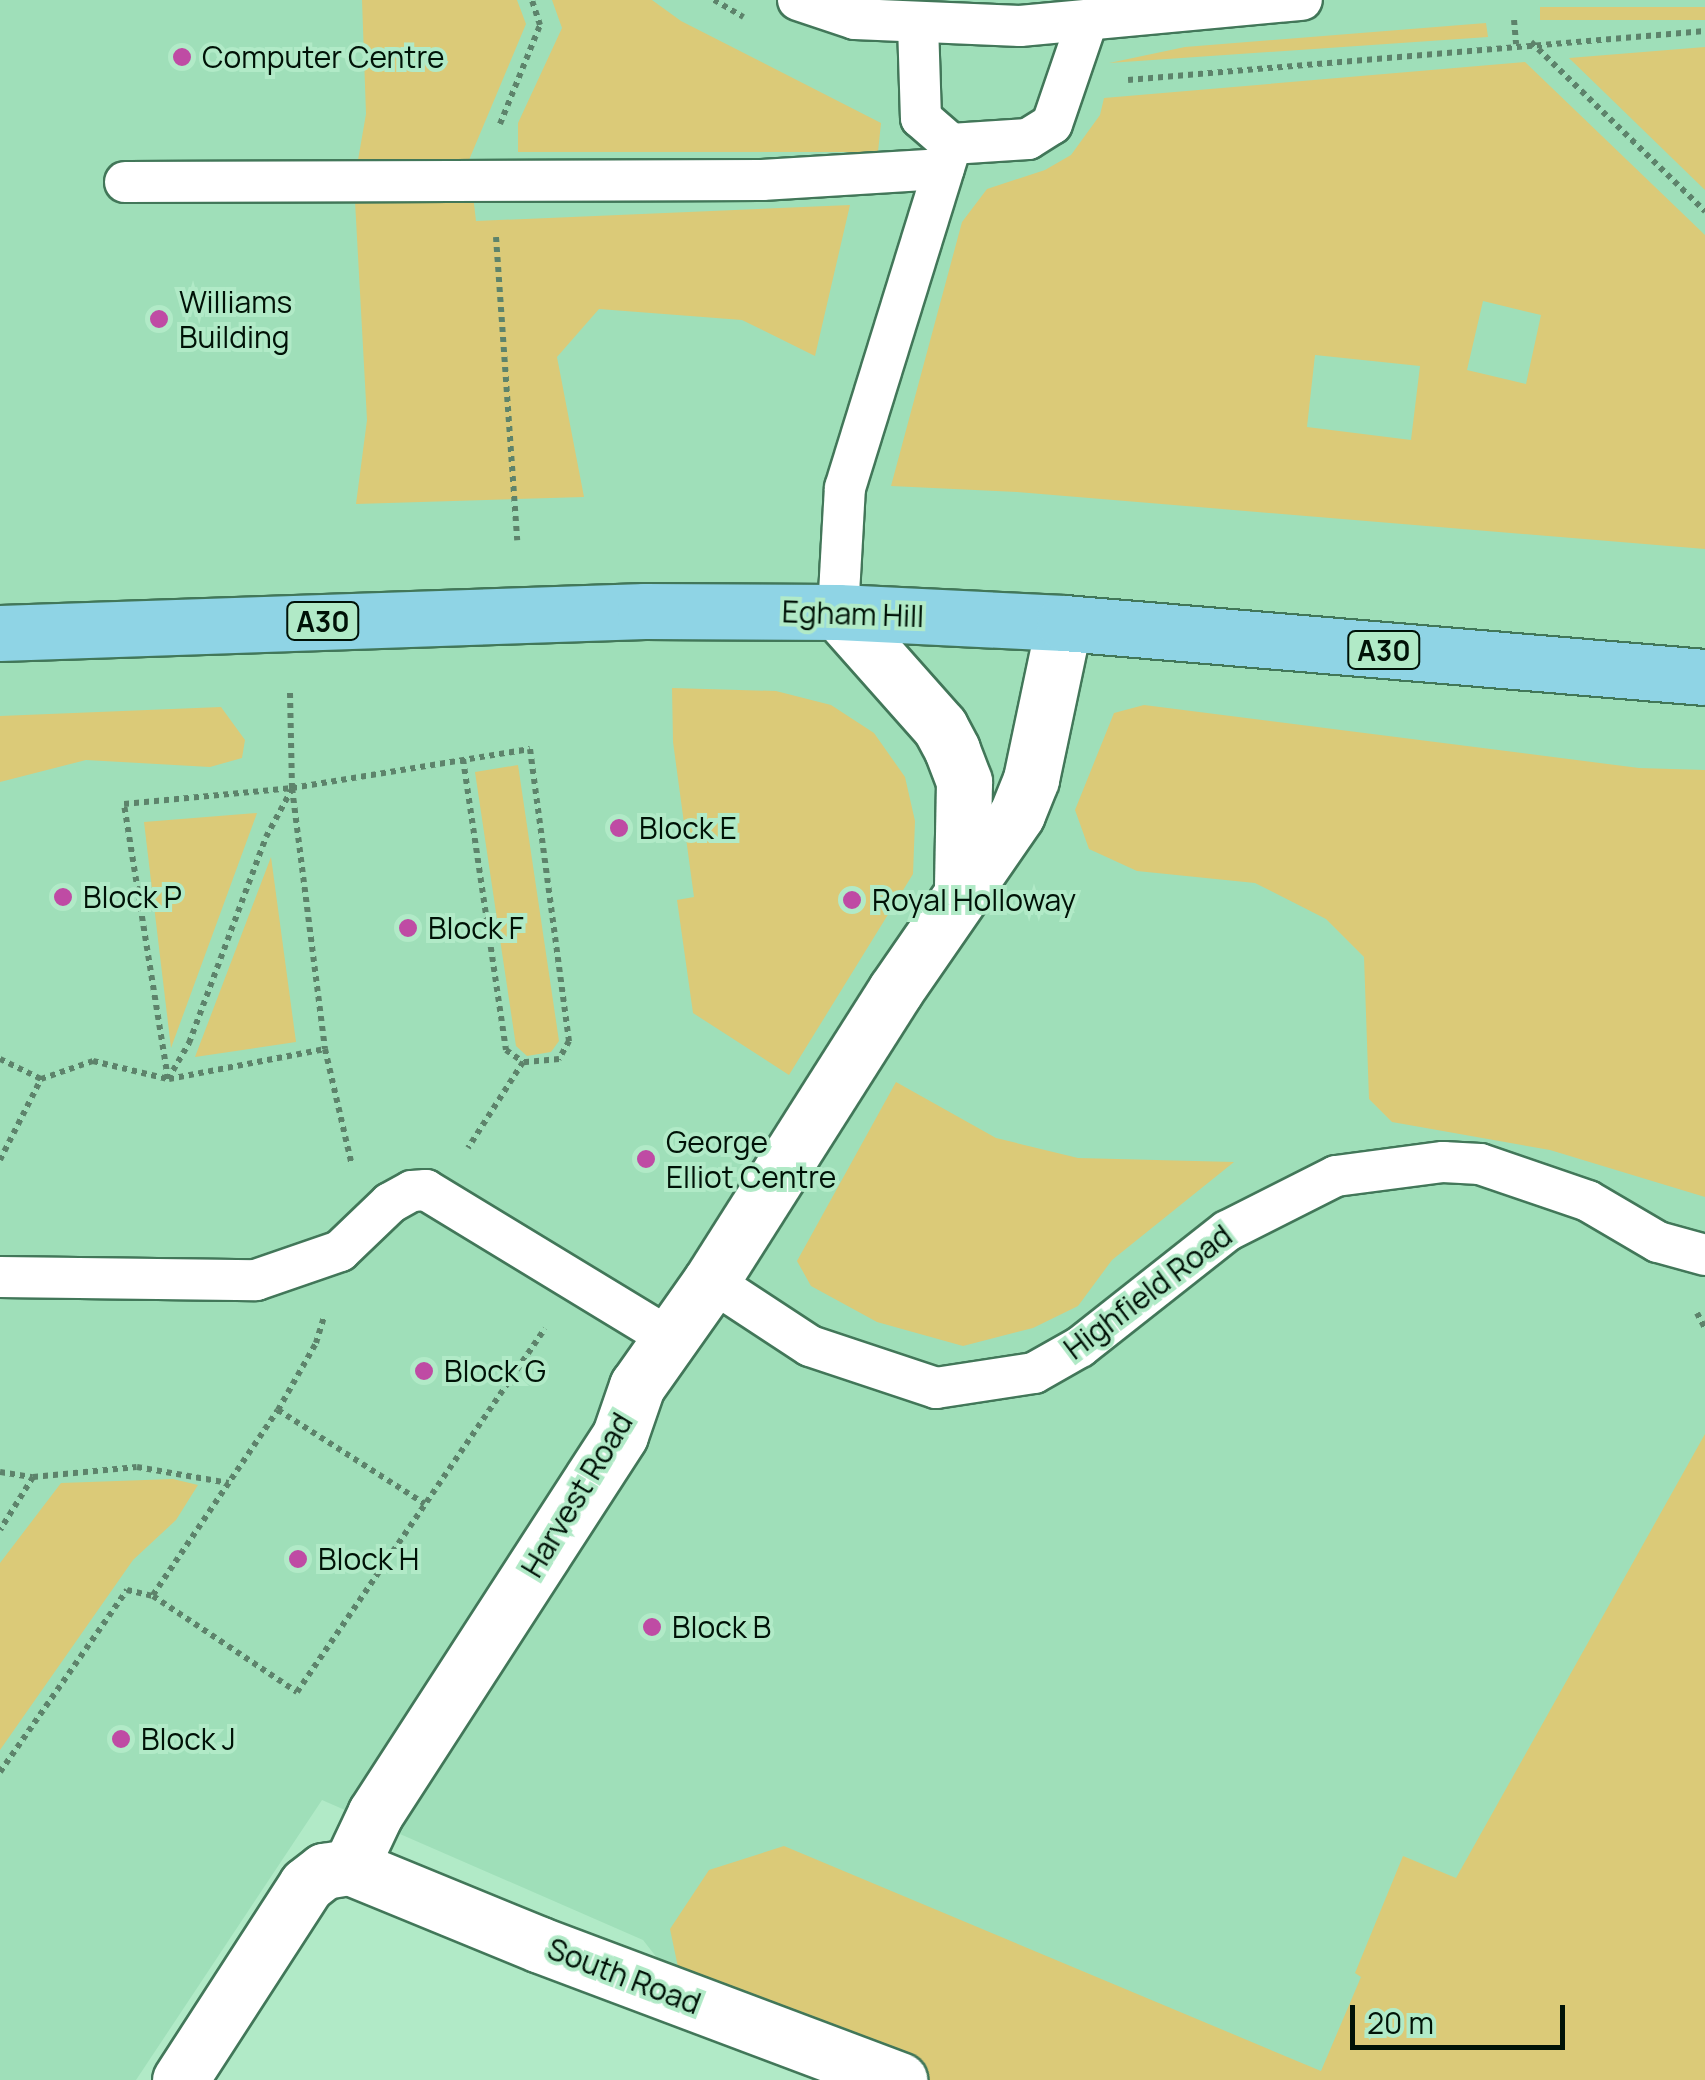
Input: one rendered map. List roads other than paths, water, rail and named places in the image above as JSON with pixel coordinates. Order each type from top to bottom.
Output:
[{"type":"main road","name":"Egham Hill","points":[[0,632],[645,611],[838,612],[1064,623],[1705,678]]},
{"type":"street","points":[[838,612],[940,727],[952,750],[964,782],[962,890]]},
{"type":"street","name":"Harvest Road","points":[[350,1867],[375,1814],[620,1435],[638,1386],[711,1282],[962,890],[1017,814],[1030,779],[1064,623]]},
{"type":"street","points":[[180,2080],[306,1886],[324,1871],[350,1867]]},
{"type":"street","name":"South Road","points":[[350,1867],[540,1944],[900,2080]]},
{"type":"lane","points":[[798,0],[855,19],[918,24],[1020,13],[1087,22],[1302,0]]},
{"type":"lane","points":[[126,182],[762,180],[947,156],[1028,140],[1052,124],[1061,86],[1087,22]]},
{"type":"lane","points":[[918,24],[921,118],[947,156]]},
{"type":"lane","points":[[838,612],[845,488],[947,156]]},
{"type":"lane","name":"Highfield Road","points":[[711,1282],[810,1346],[936,1388],[1034,1373],[1080,1348],[1227,1231],[1336,1176],[1444,1162],[1480,1164],[1588,1201],[1658,1242],[1705,1255]]},
{"type":"lane","points":[[0,1277],[256,1280],[340,1251],[390,1203],[412,1191],[439,1195],[670,1339]]},
{"type":"place","name":"Computer Centre","points":[[182,57]]},
{"type":"place","name":"Williams Building","points":[[159,319]]},
{"type":"place","name":"Block E","points":[[619,828]]},
{"type":"place","name":"Block P","points":[[63,897]]},
{"type":"place","name":"Royal Holloway","points":[[852,900]]},
{"type":"place","name":"Block F","points":[[408,928]]},
{"type":"place","name":"George Elliot Centre","points":[[646,1159]]},
{"type":"place","name":"Block G","points":[[424,1371]]},
{"type":"place","name":"Block H","points":[[298,1559]]},
{"type":"place","name":"Block B","points":[[652,1627]]},
{"type":"place","name":"Block J","points":[[121,1739]]}]
